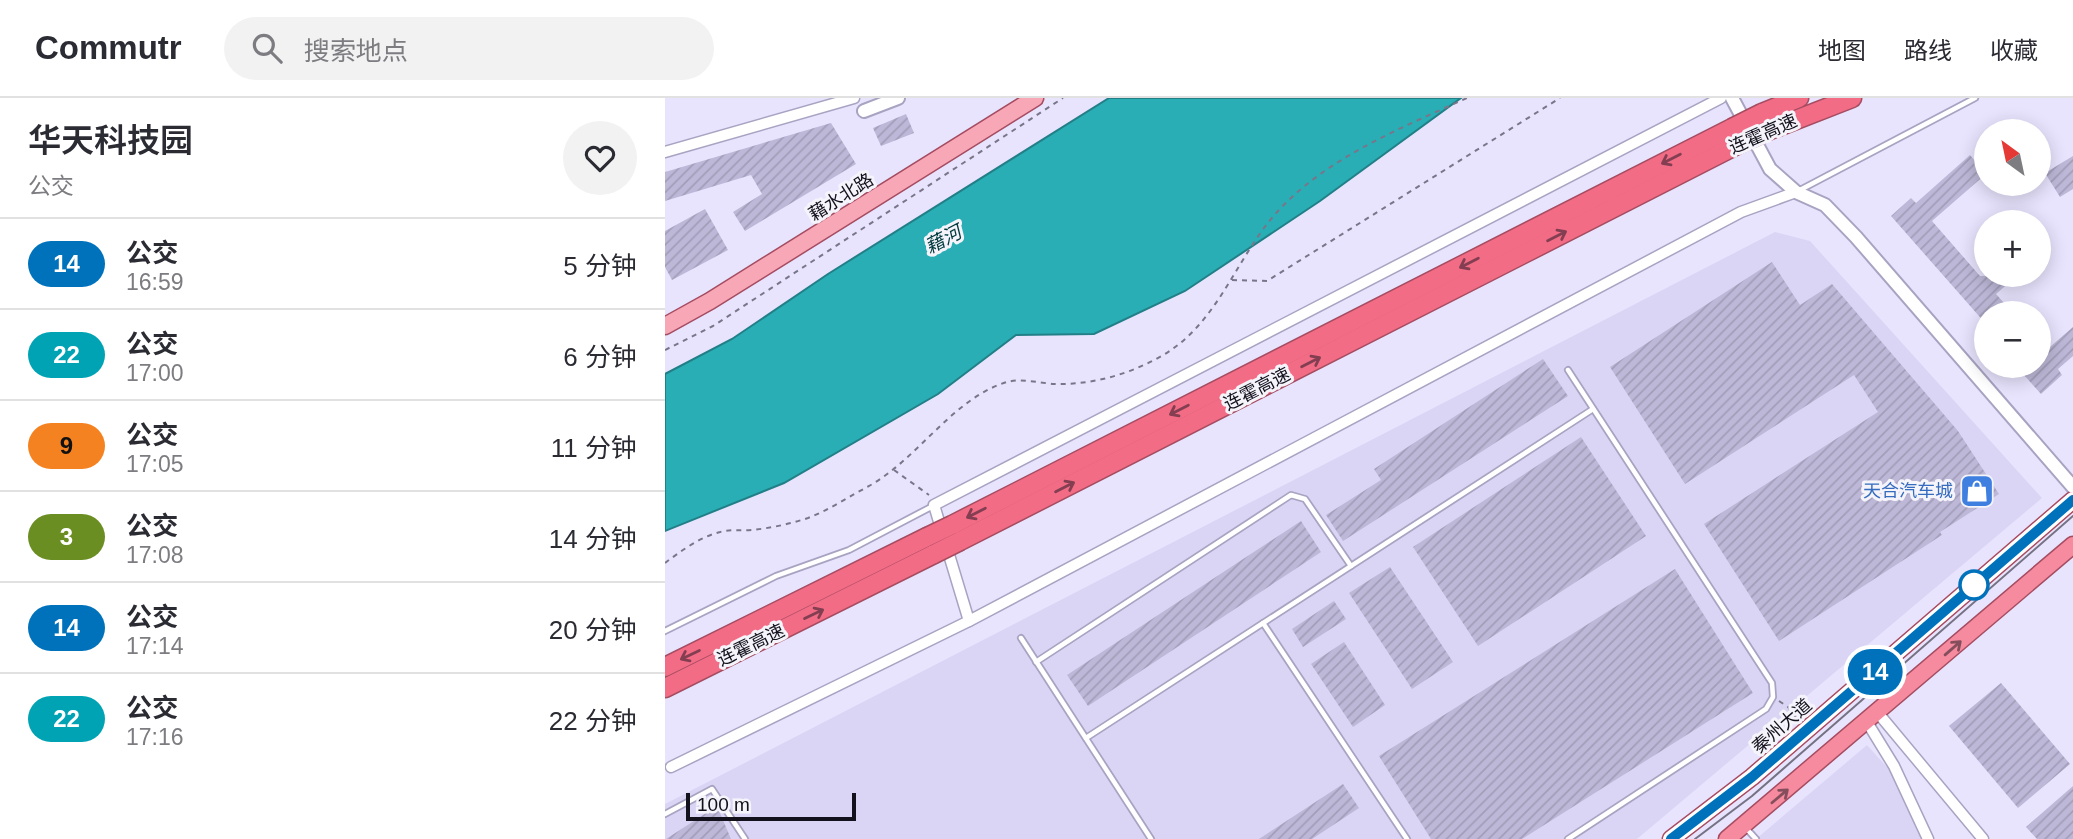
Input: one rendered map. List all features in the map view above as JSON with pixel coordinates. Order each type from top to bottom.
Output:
[{"type":"highway","name":"连霍高速","points":[[665,667],[956,533],[1766,121],[1799,98]]},
{"type":"highway","name":"连霍高速","points":[[1766,121],[1852,98]]},
{"type":"highway","name":"秦州大道","points":[[1671,839],[1806,731],[2073,500]]},
{"type":"highway","name":"连霍高速","points":[[665,688],[930,545]]},
{"type":"highway","points":[[1727,839],[1873,718],[2073,545]]},
{"type":"main road","name":"藉水北路","points":[[665,318],[720,287],[1021,98]]},
{"type":"main road","name":"藉水北路","points":[[665,326],[711,301],[1035,98]]},
{"type":"street","points":[[665,152],[856,98],[864,111],[898,98]]},
{"type":"street","points":[[969,621],[934,505],[1721,98]]},
{"type":"street","points":[[1732,98],[1770,169],[1796,192],[1825,205],[1856,237],[2073,487]]},
{"type":"street","points":[[671,767],[969,621],[1741,212],[1796,192]]},
{"type":"street","points":[[1873,718],[1928,839]]},
{"type":"street","points":[[1873,718],[1983,839]]},
{"type":"lane","points":[[1796,192],[1975,98]]},
{"type":"lane","points":[[1568,370],[1772,683],[1773,697],[1766,709],[1568,839]]},
{"type":"lane","points":[[1086,738],[1593,409]]},
{"type":"lane","points":[[1036,662],[1291,495],[1305,499],[1351,566]]},
{"type":"lane","points":[[665,631],[776,576],[849,551],[934,505]]},
{"type":"lane","points":[[1263,623],[1407,839]]},
{"type":"lane","points":[[1021,638],[1151,839]]},
{"type":"lane","points":[[665,814],[712,789],[745,839]]},
{"type":"lane","points":[[1744,826],[1756,839]]},
{"type":"path","points":[[665,350],[713,326],[1063,98]]},
{"type":"path","points":[[665,563],[696,542],[720,532],[779,526],[810,517],[893,469],[916,452],[945,420],[994,387],[1011,381],[1076,384],[1127,373],[1164,355],[1192,335],[1211,313],[1276,213],[1311,179],[1402,128],[1467,98]]},
{"type":"path","points":[[1231,280],[1267,281],[1560,98]]},
{"type":"path","points":[[893,469],[927,491],[934,505]]},
{"type":"path","points":[[1773,697],[1789,707],[1806,731]]},
{"type":"shaded area","points":[[1775,232],[1810,241],[2042,498],[1637,839],[665,839],[665,804]]},
{"type":"shaded area","points":[[1867,745],[1903,785],[1925,839],[1756,839]]},
{"type":"water","name":"藉河","points":[[1109,98],[1461,98],[1320,201],[1185,291],[1094,334],[1016,335],[938,394],[784,483],[665,531],[665,374],[732,339],[828,274]]},
{"type":"building","points":[[906,114],[914,133],[881,146],[873,128]]},
{"type":"building","points":[[831,123],[856,164],[745,231],[733,212],[762,194],[751,175],[665,201],[665,172]]},
{"type":"building","points":[[1970,155],[1974,160],[1974,184],[1932,221],[1974,269],[1974,287],[2004,287],[1996,294],[2002,301],[1974,301],[1974,310],[1891,216],[1911,198],[1916,203]]},
{"type":"building","points":[[2073,156],[2073,189],[2060,197],[2051,183],[2051,169]]},
{"type":"building","points":[[705,209],[728,250],[672,280],[665,267],[665,231]]},
{"type":"building","points":[[1772,262],[1800,305],[1832,284],[1958,431],[1999,494],[1940,532],[1942,535],[1779,641],[1704,524],[1878,412],[1854,375],[1685,484],[1610,367]]},
{"type":"building","points":[[2073,327],[2073,356],[2058,369],[2062,375],[2041,394],[2027,378],[2051,378],[2051,346]]},
{"type":"building","points":[[1543,359],[1568,396],[1343,541],[1326,515],[1381,480],[1374,469]]},
{"type":"building","points":[[1581,437],[1646,536],[1478,646],[1413,547]]},
{"type":"building","points":[[1301,521],[1321,552],[1088,706],[1067,675]]},
{"type":"building","points":[[1390,567],[1453,662],[1412,689],[1349,593]]},
{"type":"building","points":[[1675,569],[1753,693],[1522,839],[1431,839],[1379,756]]},
{"type":"building","points":[[1334,601],[1346,619],[1303,647],[1292,629]]},
{"type":"building","points":[[1344,642],[1385,705],[1353,727],[1311,664]]},
{"type":"building","points":[[2001,683],[2070,764],[2018,808],[1949,726]]},
{"type":"building","points":[[1343,784],[1359,808],[1312,839],[1259,839]]},
{"type":"building","points":[[2073,786],[2073,839],[2037,839],[2026,827]]},
{"type":"building","points":[[717,806],[731,839],[666,839]]},
{"type":"tram line","points":[[1695,839],[1752,796],[2073,516]]},
{"type":"bus line","name":"14","points":[[1671,839],[1752,777],[2073,500]]},
{"type":"place","name":"天合汽车城","points":[[1977,491]]}]
